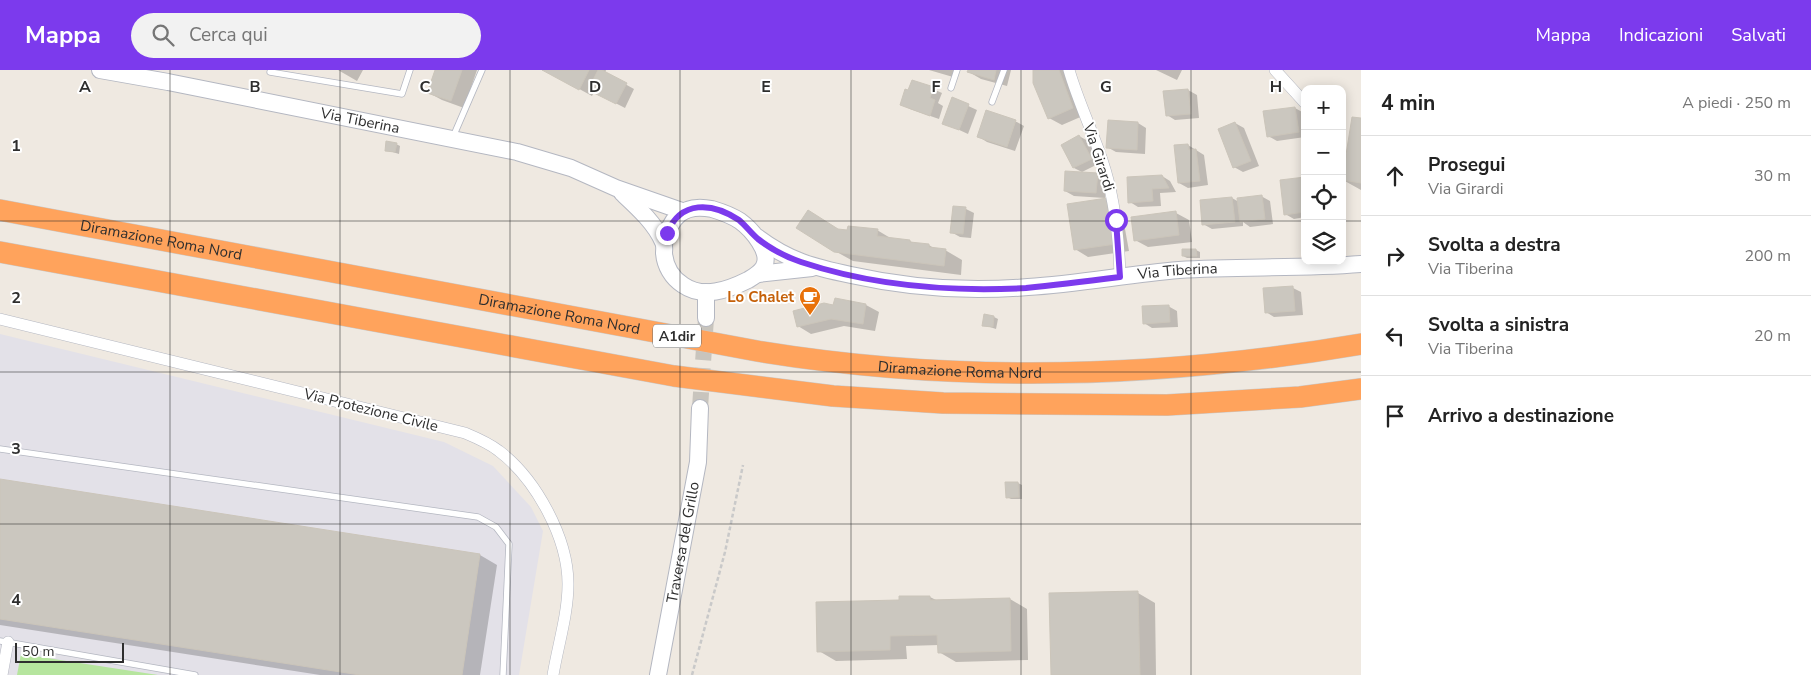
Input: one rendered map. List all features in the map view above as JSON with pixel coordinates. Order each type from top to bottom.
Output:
[{"type":"highway","name":"Diramazione Roma Nord","points":[[0,210],[757,351],[852,365],[906,370],[1004,374],[1083,372],[1178,367],[1316,352],[1361,344]]},
{"type":"highway","points":[[0,252],[674,376],[833,396],[952,403],[1160,405],[1280,398],[1361,390]]},
{"type":"main road","name":"Via Tiberina","points":[[100,70],[168,82],[536,157],[571,168],[616,188],[682,212],[697,207],[721,211],[739,221],[757,238],[779,253],[792,259],[816,267],[879,281],[942,288],[1028,287],[1179,270],[1361,264]]},
{"type":"main road","name":"Via Tiberina","points":[[616,188],[642,212],[664,244],[666,263],[673,276],[693,290],[706,292],[727,289],[758,274],[816,267]]},
{"type":"main road","points":[[664,244],[670,226],[682,212]]},
{"type":"main road","name":"Via Tiberina","points":[[757,238],[765,257],[763,268],[758,274]]},
{"type":"main road","points":[[706,292],[706,318]]},
{"type":"main road","name":"Traversa del Grillo","points":[[658,675],[698,462],[700,408]]},
{"type":"street","name":"Via Girardi","points":[[1069,70],[1108,180],[1117,232],[1120,277]]},
{"type":"street","points":[[1275,70],[1301,99]]},
{"type":"street","name":"Via Protezione Civile","points":[[0,319],[465,433],[493,446],[517,467],[539,497],[555,527],[565,558],[568,575],[567,597],[553,675]]},
{"type":"street","points":[[2,675],[4,641]]},
{"type":"lane","points":[[270,72],[402,94],[410,70]]},
{"type":"lane","points":[[452,139],[482,70]]},
{"type":"lane","points":[[951,88],[957,70]]},
{"type":"lane","points":[[992,102],[1004,70]]},
{"type":"lane","points":[[0,449],[478,517],[496,527],[509,544],[503,675]]},
{"type":"lane","points":[[4,641],[195,675]]},
{"type":"path","points":[[692,675],[725,552],[743,465]]},
{"type":"shaded area","points":[[0,334],[444,442],[493,466],[531,507],[543,531],[519,675],[0,675]]},
{"type":"green space","points":[[21,654],[158,675],[17,675]]},
{"type":"building","points":[[435,70],[462,70],[451,101],[427,93]]},
{"type":"building","points":[[542,70],[589,70],[579,90]]},
{"type":"building","points":[[598,70],[602,70],[627,83],[616,104],[588,90]]},
{"type":"building","points":[[968,70],[996,70],[994,80],[967,72]]},
{"type":"building","points":[[1033,70],[1059,70],[1073,108],[1048,119],[1033,83]]},
{"type":"building","points":[[912,80],[934,87],[930,98],[935,100],[930,116],[900,105],[905,89],[908,90]]},
{"type":"building","points":[[1188,89],[1191,114],[1166,116],[1163,91]]},
{"type":"building","points":[[952,97],[969,104],[959,130],[942,124]]},
{"type":"building","points":[[1295,107],[1299,132],[1267,137],[1263,111]]},
{"type":"building","points":[[986,110],[1016,120],[1007,147],[977,137]]},
{"type":"building","points":[[1352,117],[1361,118],[1361,183],[1346,181],[1346,155]]},
{"type":"building","points":[[1108,120],[1138,122],[1137,150],[1106,148]]},
{"type":"building","points":[[1235,122],[1251,161],[1233,168],[1218,129]]},
{"type":"building","points":[[1079,135],[1092,159],[1073,168],[1061,145]]},
{"type":"building","points":[[386,141],[397,143],[395,152],[385,151]]},
{"type":"building","points":[[1188,144],[1189,150],[1196,149],[1200,181],[1178,183],[1174,145]]},
{"type":"building","points":[[1065,171],[1098,173],[1096,193],[1064,191]]},
{"type":"building","points":[[1162,175],[1169,188],[1152,189],[1153,201],[1128,203],[1127,177]]},
{"type":"building","points":[[1301,177],[1301,213],[1284,215],[1280,180]]},
{"type":"building","points":[[1262,195],[1265,219],[1240,222],[1237,198]]},
{"type":"building","points":[[1232,197],[1235,222],[1202,225],[1200,200]]},
{"type":"building","points":[[1107,198],[1110,221],[1113,220],[1116,244],[1074,250],[1067,204]]},
{"type":"building","points":[[953,206],[966,207],[963,234],[950,233]]},
{"type":"building","points":[[808,210],[838,229],[847,230],[848,226],[878,229],[877,236],[910,240],[910,242],[929,244],[929,247],[946,249],[944,266],[834,252],[796,228]]},
{"type":"building","points":[[1176,211],[1179,235],[1134,241],[1131,217]]},
{"type":"building","points":[[1182,249],[1196,249],[1197,256],[1182,256]]},
{"type":"building","points":[[1293,286],[1295,311],[1265,313],[1263,288]]},
{"type":"building","points":[[835,298],[866,304],[863,324],[831,319],[797,327],[793,311],[824,303],[833,305]]},
{"type":"building","points":[[1169,305],[1170,322],[1143,324],[1142,306]]},
{"type":"building","points":[[984,314],[994,316],[993,327],[982,326]]},
{"type":"building","points":[[0,479],[480,554],[462,675],[360,675],[0,619]]},
{"type":"building","points":[[1005,482],[1018,482],[1019,497],[1006,498]]},
{"type":"building","points":[[1138,591],[1140,675],[1051,675],[1049,593]]},
{"type":"building","points":[[899,596],[930,596],[930,600],[1010,598],[1011,651],[938,653],[937,635],[890,636],[890,650],[817,652],[816,602],[899,600]]},
{"type":"tunnel","points":[[700,408],[706,318]]},
{"type":"place","name":"Lo Chalet","points":[[810,316]]},
{"type":"route","points":[[667,233],[675,219],[682,212],[687,209],[702,207],[721,211],[729,215],[779,253],[816,267],[904,285],[1001,289],[1120,277],[1116,220]]}]
